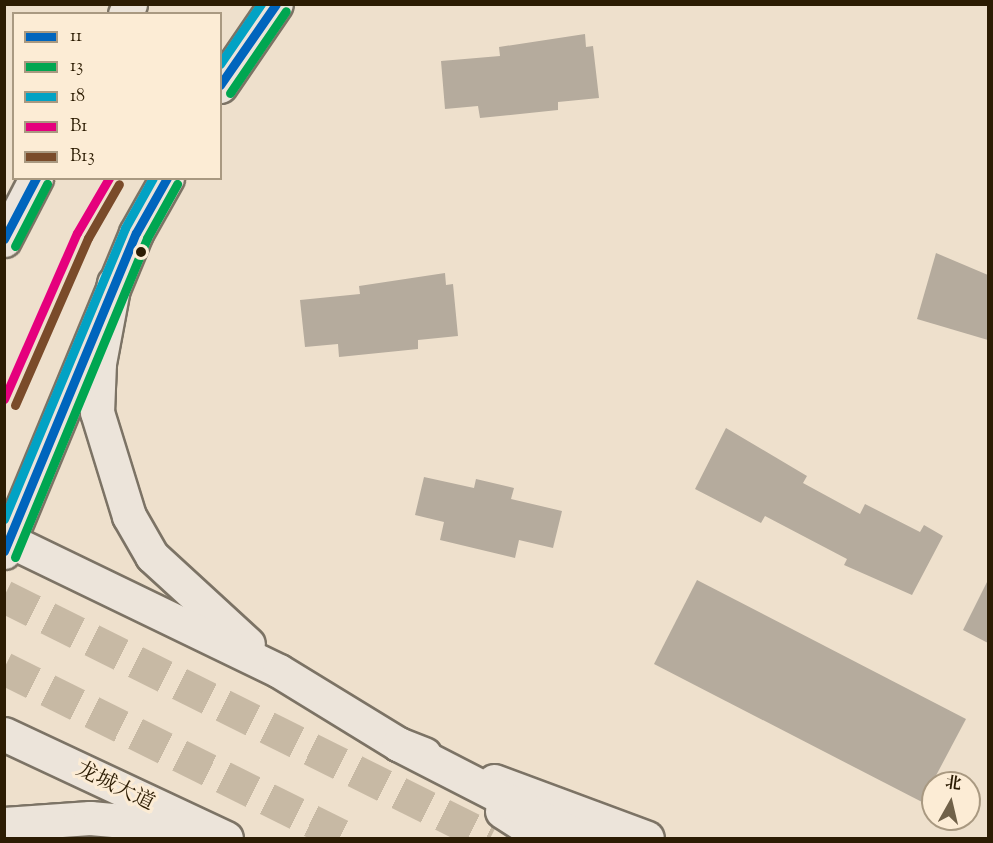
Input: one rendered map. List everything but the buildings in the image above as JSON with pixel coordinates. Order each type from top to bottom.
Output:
[{"type":"main road","points":[[222,83],[276,4]]},
{"type":"main road","points":[[4,211],[25,180]]},
{"type":"main road","points":[[4,240],[35,180]]},
{"type":"main road","points":[[166,180],[114,283],[6,544],[279,671],[544,838]]},
{"type":"main road","points":[[114,283],[99,363],[97,412],[129,516],[152,556],[279,671]]},
{"type":"main road","name":"龙城大道","points":[[4,734],[213,833]]},
{"type":"main road","points":[[398,744],[581,838]]},
{"type":"main road","points":[[398,744],[647,838]]},
{"type":"main road","points":[[4,824],[90,818],[213,833]]},
{"type":"tunnel","points":[[4,596],[490,838]]},
{"type":"tunnel","points":[[4,668],[346,838]]},
{"type":"transit line","name":"18","points":[[222,61],[261,4]]},
{"type":"transit line","name":"11","points":[[222,82],[276,4]]},
{"type":"transit line","name":"13","points":[[230,93],[286,11]]},
{"type":"transit line","name":"11","points":[[4,239],[35,180]]},
{"type":"transit line","name":"B1","points":[[4,399],[77,233],[108,180]]},
{"type":"transit line","name":"18","points":[[4,519],[125,228],[152,180]]},
{"type":"transit line","name":"11","points":[[4,551],[136,233],[166,180]]},
{"type":"transit line","name":"13","points":[[15,246],[47,184]]},
{"type":"transit line","name":"B13","points":[[15,405],[88,238],[119,184]]},
{"type":"transit line","name":"13","points":[[15,557],[147,238],[177,184]]}]
